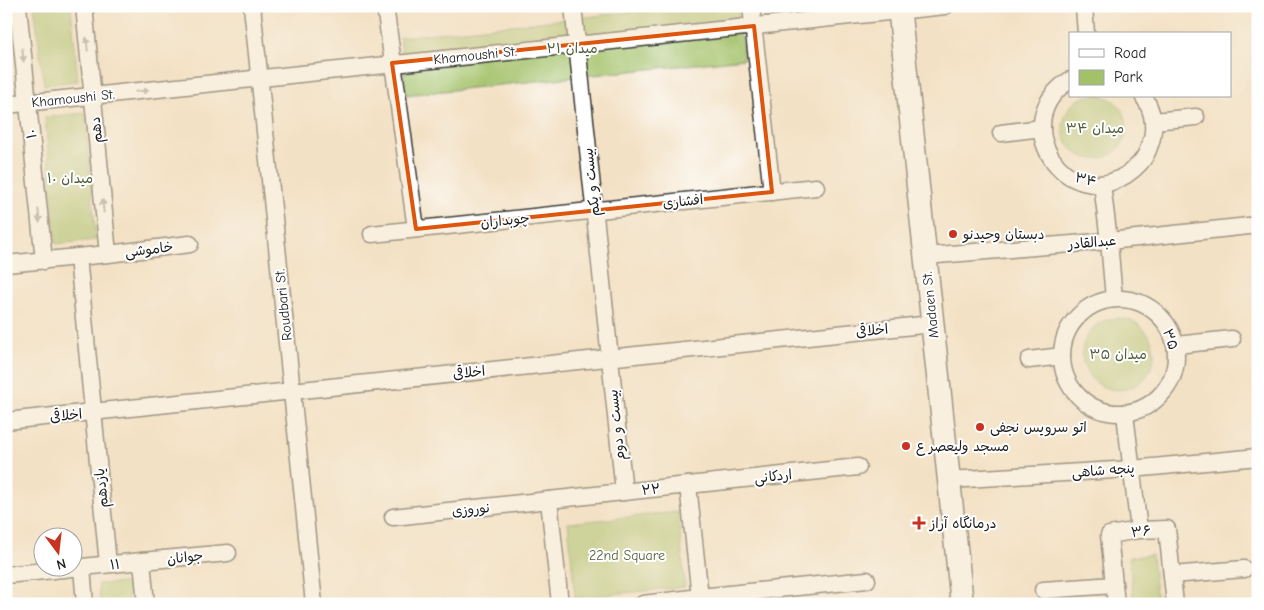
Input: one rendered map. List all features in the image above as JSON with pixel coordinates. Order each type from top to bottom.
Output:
[{"type":"main road","name":"Madaen St.","points":[[899,8],[962,604]]},
{"type":"street","name":"۱۰","points":[[18,6],[44,261]]},
{"type":"street","name":"دهم","points":[[84,6],[108,254]]},
{"type":"street","name":"Roudbari St.","points":[[252,6],[314,604]]},
{"type":"street","points":[[385,6],[416,229]]},
{"type":"street","name":"بیست و یکم","points":[[572,6],[609,358]]},
{"type":"street","points":[[751,6],[772,192]]},
{"type":"street","name":"Khamoushi St.","points":[[6,105],[754,26],[899,8],[945,6]]},
{"type":"street","points":[[1084,6],[1086,32]]},
{"type":"street","name":"۳۴","points":[[1069,81],[1061,86],[1051,98],[1044,112],[1042,128],[1044,146],[1053,162],[1067,174],[1083,182],[1102,184],[1119,180],[1135,170],[1146,156],[1153,139],[1154,121]]},
{"type":"street","points":[[1144,98],[1154,121],[1196,117]]},
{"type":"street","points":[[1001,133],[1042,128]]},
{"type":"street","points":[[1102,184],[1114,299]]},
{"type":"street","name":"افشاری","points":[[594,210],[816,187]]},
{"type":"street","name":"چوبداران","points":[[372,234],[594,210]]},
{"type":"street","name":"عبدالقادر","points":[[925,256],[1109,241],[1258,225]]},
{"type":"street","name":"خاموشی","points":[[6,264],[78,258],[190,244]]},
{"type":"street","points":[[78,258],[93,412]]},
{"type":"street","name":"۳۵","points":[[1114,299],[1131,300],[1147,306],[1165,322],[1176,345],[1177,364],[1171,382],[1160,398],[1144,409],[1125,414],[1097,409],[1088,405],[1074,392],[1065,375],[1062,356],[1064,340],[1072,324],[1083,312],[1098,303],[1114,299]]},
{"type":"street","name":"اخلاقی","points":[[6,421],[932,324]]},
{"type":"street","points":[[1176,345],[1232,338]]},
{"type":"street","points":[[1028,360],[1062,356]]},
{"type":"street","name":"بیست و دوم","points":[[609,358],[624,492]]},
{"type":"street","name":"یازدهم","points":[[93,412],[108,564]]},
{"type":"street","points":[[1125,414],[1139,530]]},
{"type":"street","name":"پنجه شاهی","points":[[949,480],[1132,469],[1258,457]]},
{"type":"street","name":"اردکانی","points":[[688,485],[858,467]]},
{"type":"street","points":[[688,485],[700,597]]},
{"type":"street","name":"۲۲","points":[[549,500],[688,485]]},
{"type":"street","points":[[549,500],[560,604]]},
{"type":"street","name":"نوروزی","points":[[393,517],[549,500]]},
{"type":"street","name":"۳۶","points":[[1116,604],[1109,536],[1139,530],[1167,529],[1175,604]]},
{"type":"street","name":"جوانان","points":[[142,561],[228,552]]},
{"type":"street","points":[[142,561],[146,604]]},
{"type":"street","name":"۱۱","points":[[82,567],[142,561]]},
{"type":"street","points":[[82,567],[85,604]]},
{"type":"street","points":[[1172,575],[1244,569]]},
{"type":"street","name":"۱۱","points":[[6,575],[32,572]]},
{"type":"street","points":[[643,604],[867,580]]},
{"type":"street","points":[[1043,590],[1114,585]]},
{"type":"highlighted area","points":[[754,26],[772,192],[416,229],[392,63]]},
{"type":"green space","points":[[34,6],[71,6],[78,81],[44,85]]},
{"type":"green space","name":"میدان ۲۱","points":[[686,6],[738,6],[744,59],[406,95],[400,37]]},
{"type":"green space","name":"میدان ۳۴","points":[[1081,98],[1109,98],[1113,100],[1122,109],[1126,121],[1125,139],[1122,145],[1107,157],[1095,159],[1083,157],[1072,150],[1065,139],[1063,127],[1065,115],[1072,104]]},
{"type":"green space","name":"میدان ۱۰","points":[[85,113],[96,240],[56,244],[45,117]]},
{"type":"green space","name":"میدان ۳۵","points":[[1118,318],[1138,324],[1148,334],[1154,354],[1148,374],[1138,384],[1118,390],[1098,384],[1088,374],[1082,354],[1088,334],[1098,324]]},
{"type":"green space","name":"22nd Square","points":[[678,512],[685,587],[575,598],[568,523]]},
{"type":"green space","points":[[1152,555],[1157,604],[1134,604],[1129,557]]},
{"type":"green space","points":[[127,583],[129,604],[100,604],[98,584]]},
{"type":"place","name":"دبستان وحیدنو","points":[[953,234]]},
{"type":"place","name":"اتو سرویس نجفی","points":[[980,427]]},
{"type":"place","name":"مسجد ولیعصر ع","points":[[906,446]]},
{"type":"place","name":"درمانگاه آراز","points":[[919,523]]}]
